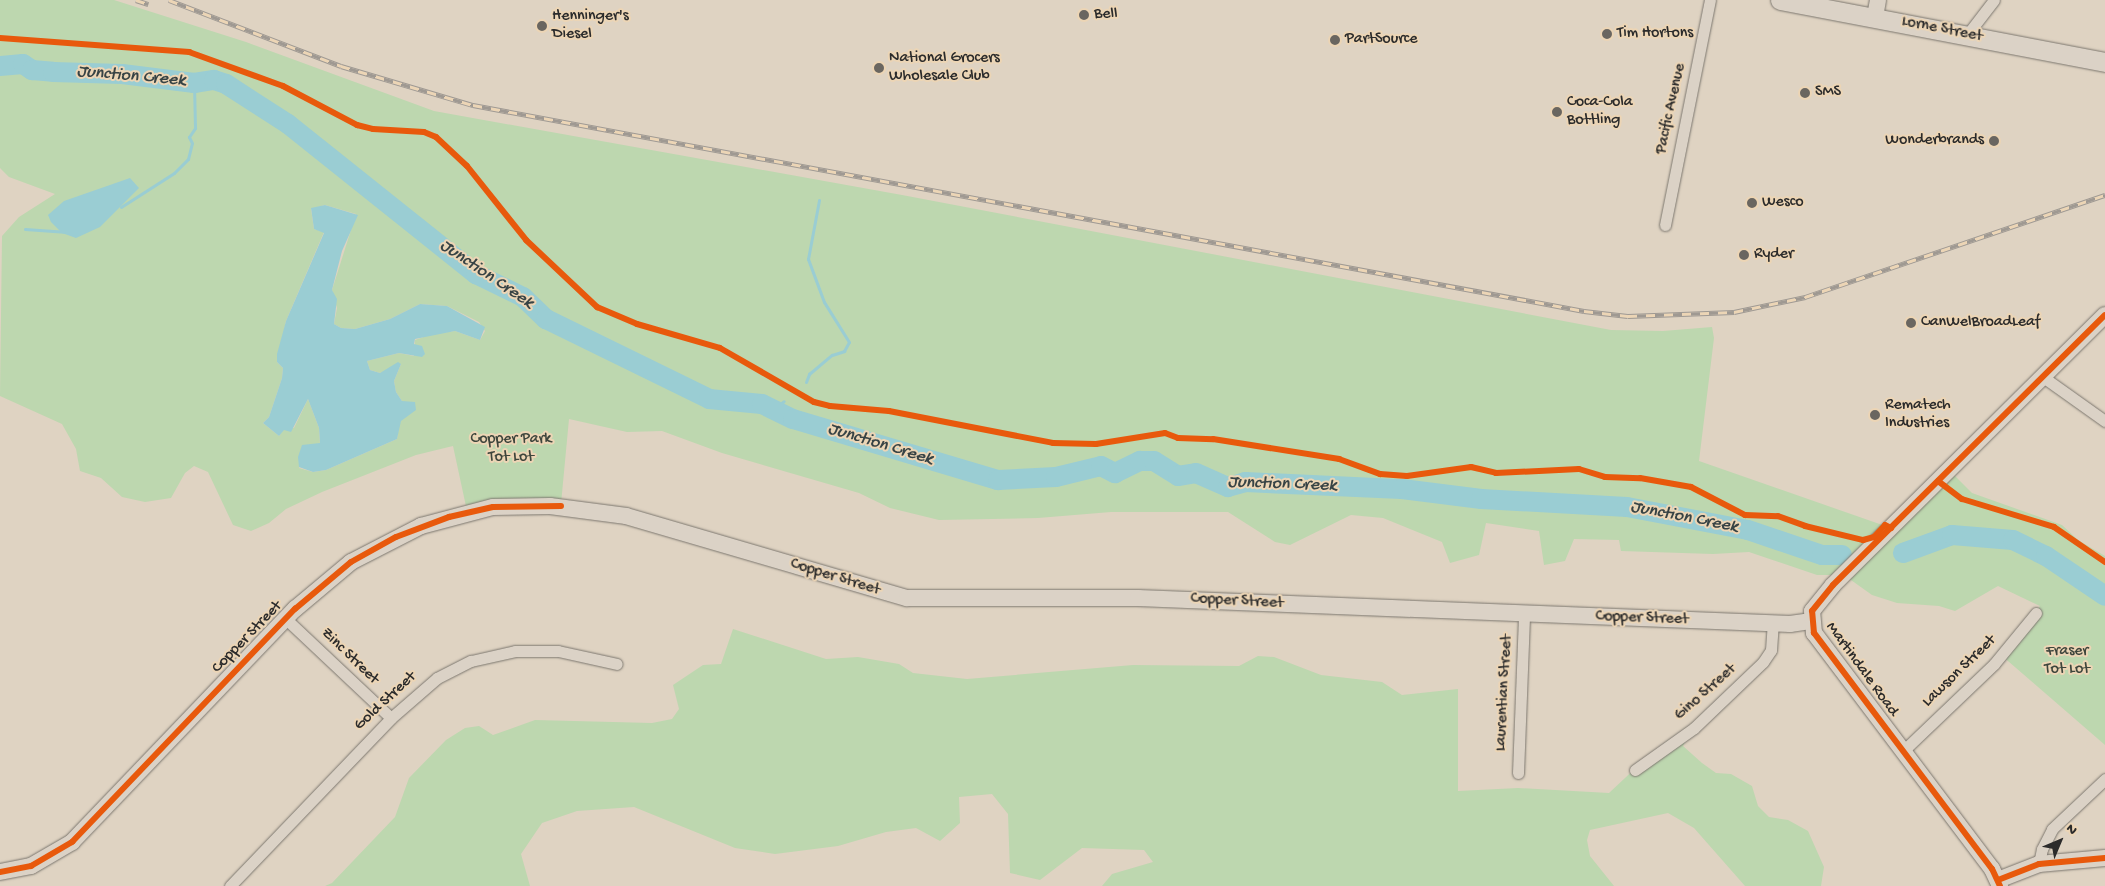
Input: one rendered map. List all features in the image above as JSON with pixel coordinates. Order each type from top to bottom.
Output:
[{"type":"main road","name":"Lorne Street","points":[[1780,0],[1877,8],[1967,35],[2105,62]]},
{"type":"street","name":"Pacific Avenue","points":[[1665,224],[1710,0]]},
{"type":"street","points":[[1967,35],[1994,0]]},
{"type":"street","name":"Martindale Road","points":[[1999,883],[1903,750],[1814,633],[1812,611],[1824,595],[2105,315]]},
{"type":"street","points":[[2043,377],[2105,421]]},
{"type":"street","name":"Copper Street","points":[[0,872],[31,866],[72,842],[286,618],[351,562],[396,537],[449,517],[493,507],[521,505],[575,507],[626,516],[907,598],[1138,598],[1524,615],[1773,623],[1812,621]]},
{"type":"street","name":"Lawson Street","points":[[1903,750],[1994,664],[2036,613]]},
{"type":"street","name":"Laurentian Street","points":[[1518,773],[1524,615]]},
{"type":"street","name":"Zinc Street","points":[[286,618],[391,718]]},
{"type":"street","name":"Gino Street","points":[[1635,770],[1694,728],[1763,662],[1771,650],[1773,623]]},
{"type":"street","name":"Gold Street","points":[[230,886],[391,718],[437,678],[471,661],[499,654],[544,650],[617,664]]},
{"type":"street","points":[[2039,864],[2042,849],[2052,829],[2105,779]]},
{"type":"street","points":[[1999,883],[2039,864],[2105,858]]},
{"type":"green space","points":[[0,0],[114,0],[246,42],[434,111],[902,195],[1611,330],[1663,331],[1712,327],[1714,338],[1699,461],[1891,528],[1950,471],[1972,493],[2062,525],[2078,540],[2105,556],[2105,745],[2001,655],[2040,606],[1998,586],[1955,611],[1939,606],[1897,603],[1872,595],[1844,575],[1817,575],[1749,552],[1713,554],[1621,551],[1619,540],[1574,539],[1565,561],[1544,565],[1539,531],[1486,523],[1479,555],[1450,563],[1442,542],[1383,518],[1351,515],[1290,545],[1275,542],[1228,512],[1111,512],[1038,518],[939,520],[890,508],[859,493],[722,453],[662,431],[627,432],[569,419],[561,504],[467,511],[453,446],[416,455],[322,492],[286,509],[269,523],[251,531],[233,525],[208,472],[194,466],[185,473],[171,498],[145,502],[122,497],[101,478],[80,471],[76,449],[62,424],[0,396],[2,236],[19,217],[55,194],[9,177],[0,168]],"holes":[[[325,205],[356,214],[332,290],[337,308],[334,324],[341,328],[355,329],[390,319],[420,304],[447,306],[479,322],[485,331],[480,340],[455,331],[432,334],[415,340],[414,356],[399,353],[367,361],[370,370],[380,373],[401,364],[394,381],[396,392],[402,401],[397,439],[326,470],[313,472],[299,468],[308,445],[320,444],[319,428],[308,399],[294,428],[284,429],[279,436],[263,423],[269,417],[282,378],[283,368],[277,362],[286,321],[324,232],[314,229],[311,209]]]},
{"type":"green space","points":[[733,629],[826,659],[858,657],[899,664],[913,673],[967,679],[1133,665],[1239,666],[1258,656],[1274,657],[1321,675],[1382,682],[1402,695],[1458,689],[1458,791],[1518,788],[1609,793],[1641,763],[1693,728],[1683,746],[1716,773],[1731,774],[1752,786],[1758,806],[1769,817],[1788,820],[1808,831],[1824,867],[1821,886],[1745,886],[1694,828],[1668,813],[1590,830],[1587,840],[1590,856],[1614,886],[1102,886],[1112,874],[1153,862],[1144,850],[1082,848],[1040,880],[1010,873],[1008,814],[992,794],[959,797],[960,823],[940,841],[916,828],[886,832],[838,846],[775,854],[735,848],[634,807],[577,811],[542,823],[521,854],[530,886],[325,886],[332,883],[395,817],[409,778],[446,740],[465,728],[479,726],[493,735],[535,720],[652,723],[672,719],[679,709],[673,685],[703,665],[721,664]]},
{"type":"water","points":[[130,178],[139,188],[100,227],[76,238],[62,233],[51,222],[48,215],[64,201]]},
{"type":"water","points":[[325,205],[358,215],[342,251],[332,290],[337,299],[334,324],[341,328],[355,329],[390,319],[420,304],[447,306],[485,327],[480,340],[455,331],[415,339],[414,344],[422,346],[425,354],[422,357],[399,353],[367,361],[370,370],[380,373],[398,362],[401,364],[394,381],[396,392],[402,401],[415,402],[416,410],[401,421],[397,439],[326,470],[313,472],[299,467],[298,457],[302,445],[320,443],[319,428],[308,399],[291,432],[284,430],[279,436],[263,423],[269,417],[282,378],[283,368],[277,362],[277,354],[286,321],[324,233],[314,229],[311,208]]},
{"type":"waterway","name":"Junction Creek","points":[[0,66],[23,64],[32,70],[122,74],[194,83],[214,80],[226,84],[288,124],[476,274],[523,297],[546,319],[709,399],[762,404],[793,419],[998,480],[1056,477],[1101,466],[1115,473],[1140,461],[1154,461],[1178,476],[1196,473],[1228,487],[1245,482],[1402,489],[1481,499],[1627,507],[1748,530],[1822,555],[1842,555]]},
{"type":"waterway","points":[[121,207],[174,173],[188,159],[192,143],[189,137],[195,128],[194,83]]},
{"type":"waterway","points":[[806,382],[809,374],[832,355],[844,351],[849,342],[824,302],[808,259],[819,200]]},
{"type":"waterway","points":[[25,229],[64,232]]},
{"type":"waterway","points":[[775,408],[784,401]]},
{"type":"waterway","name":"Junction Creek","points":[[1903,553],[1952,535],[2013,540],[2046,556],[2105,596]]},
{"type":"railway","points":[[136,0],[148,4]]},
{"type":"railway","points":[[169,0],[341,66],[473,105],[1584,311],[1628,316],[1734,312],[1805,297],[2105,195]]},
{"type":"cycle path","points":[[0,38],[189,52],[283,86],[357,125],[373,129],[424,132],[436,137],[467,166],[526,240],[597,307],[637,324],[720,348],[814,402],[830,406],[889,411],[1053,443],[1096,444],[1165,433],[1178,438],[1213,439],[1339,459],[1380,474],[1407,476],[1471,467],[1496,473],[1579,469],[1605,477],[1640,478],[1691,487],[1745,515],[1778,516],[1805,526],[1863,540],[1874,537],[1885,525],[1891,528]]},
{"type":"cycle path","points":[[2000,886],[1992,869],[1814,633],[1812,611],[1833,585],[2105,315]]},
{"type":"cycle path","points":[[1938,481],[1962,499],[2054,527],[2105,562]]},
{"type":"cycle path","points":[[0,872],[31,866],[72,842],[295,609],[351,562],[396,537],[449,517],[493,507],[561,506]]},
{"type":"cycle path","points":[[1998,880],[2039,864],[2105,858]]},
{"type":"place","name":"Bell","points":[[1084,15]]},
{"type":"place","name":"Henninger's Diesel","points":[[542,26]]},
{"type":"place","name":"Tim Hortons","points":[[1607,34]]},
{"type":"place","name":"PartSource","points":[[1335,40]]},
{"type":"place","name":"National Grocers Wholesale Club","points":[[879,68]]},
{"type":"place","name":"SMS","points":[[1805,93]]},
{"type":"place","name":"Coca-Cola Bottling","points":[[1557,112]]},
{"type":"place","name":"Wonderbrands","points":[[1994,141]]},
{"type":"place","name":"Wesco","points":[[1752,203]]},
{"type":"place","name":"Ryder","points":[[1744,255]]},
{"type":"place","name":"CanWelBroadLeaf","points":[[1911,323]]},
{"type":"place","name":"Rematech Industries","points":[[1875,415]]},
{"type":"park label","name":"Copper Park Tot Lot","points":[[511,449]]},
{"type":"park label","name":"Fraser Tot Lot","points":[[2067,661]]}]
